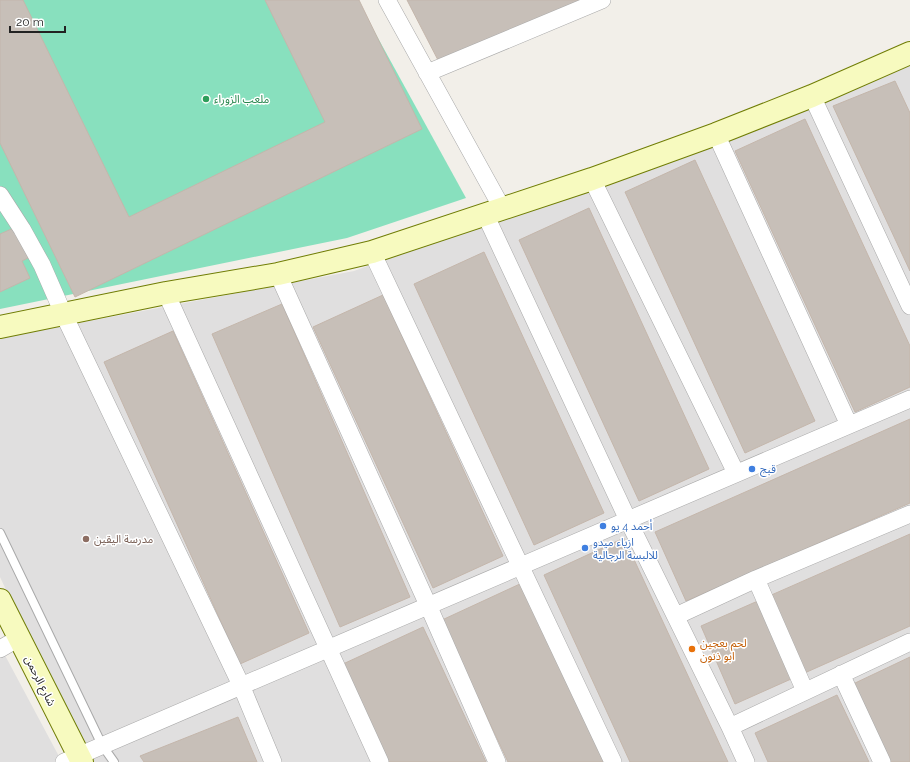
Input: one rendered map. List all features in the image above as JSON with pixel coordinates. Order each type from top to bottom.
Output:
[{"type":"street","points":[[386,0],[427,73],[493,211],[628,520],[746,762]]},
{"type":"street","points":[[427,73],[602,0]]},
{"type":"street","points":[[0,327],[166,293],[278,274],[372,252],[592,179],[716,134],[812,96],[910,53]]},
{"type":"street","points":[[812,96],[910,306]]},
{"type":"street","points":[[716,134],[849,425]]},
{"type":"street","points":[[592,179],[736,473]]},
{"type":"street","points":[[0,195],[22,229],[42,265],[63,313],[241,685],[273,762]]},
{"type":"street","points":[[372,252],[613,762]]},
{"type":"street","points":[[278,274],[428,605],[497,762]]},
{"type":"street","points":[[166,293],[328,648],[376,761]]},
{"type":"street","points":[[75,760],[102,745],[910,399]]},
{"type":"street","points":[[676,616],[756,579],[910,514]]},
{"type":"street","points":[[756,579],[806,691]]},
{"type":"street","name":"شارع الرحمن","points":[[0,600],[75,760]]},
{"type":"street","points":[[0,649],[19,638]]},
{"type":"street","points":[[730,727],[910,642]]},
{"type":"street","points":[[840,674],[882,762]]},
{"type":"lane","points":[[0,533],[102,745],[114,762]]},
{"type":"shaded area","points":[[910,65],[910,762],[87,762],[0,577],[0,338],[354,271]]},
{"type":"shaded area","points":[[0,646],[62,762],[0,762]]},
{"type":"green space","name":"ملعب الزوراء","points":[[0,0],[357,0],[466,198],[347,238],[0,309]]},
{"type":"building","points":[[0,0],[23,0],[129,217],[325,122],[265,0],[359,0],[422,129],[75,297],[0,143]]},
{"type":"building","points":[[407,0],[585,0],[439,62]]},
{"type":"building","points":[[895,81],[910,113],[910,271],[833,106]]},
{"type":"building","points":[[805,119],[910,346],[910,387],[855,412],[735,151]]},
{"type":"building","points":[[695,160],[815,421],[745,453],[625,192]]},
{"type":"building","points":[[589,208],[709,469],[639,501],[519,240]]},
{"type":"building","points":[[16,227],[30,257],[22,261],[30,278],[0,292],[0,234]]},
{"type":"building","points":[[484,252],[604,513],[534,545],[414,284]]},
{"type":"building","points":[[383,295],[503,556],[433,588],[313,327]]},
{"type":"building","points":[[282,304],[410,597],[340,627],[212,334]]},
{"type":"building","points":[[173,331],[309,633],[240,664],[104,362]]},
{"type":"building","points":[[910,419],[910,503],[686,601],[655,532]]},
{"type":"building","points":[[910,534],[910,626],[735,704],[701,626]]},
{"type":"building","points":[[624,538],[728,762],[630,762],[544,575]]},
{"type":"building","points":[[522,583],[605,762],[508,762],[442,620]]},
{"type":"building","points":[[423,627],[486,762],[389,762],[343,664]]},
{"type":"building","points":[[910,657],[910,762],[890,762],[853,684]]},
{"type":"building","points":[[837,695],[869,762],[768,762],[755,733]]},
{"type":"building","points":[[238,717],[257,762],[144,762],[140,756]]},
{"type":"place","name":"ملعب الزوراء","points":[[206,99]]},
{"type":"place","name":"قبج","points":[[752,469]]},
{"type":"place","name":"أحمد 4 يو","points":[[603,526]]},
{"type":"place","name":"مدرسة اليقين","points":[[86,539]]},
{"type":"place","name":"ازياء ميدو للالبسة الرجالية","points":[[585,548]]},
{"type":"place","name":"لحم بعجين ابو ذنون","points":[[692,649]]}]
